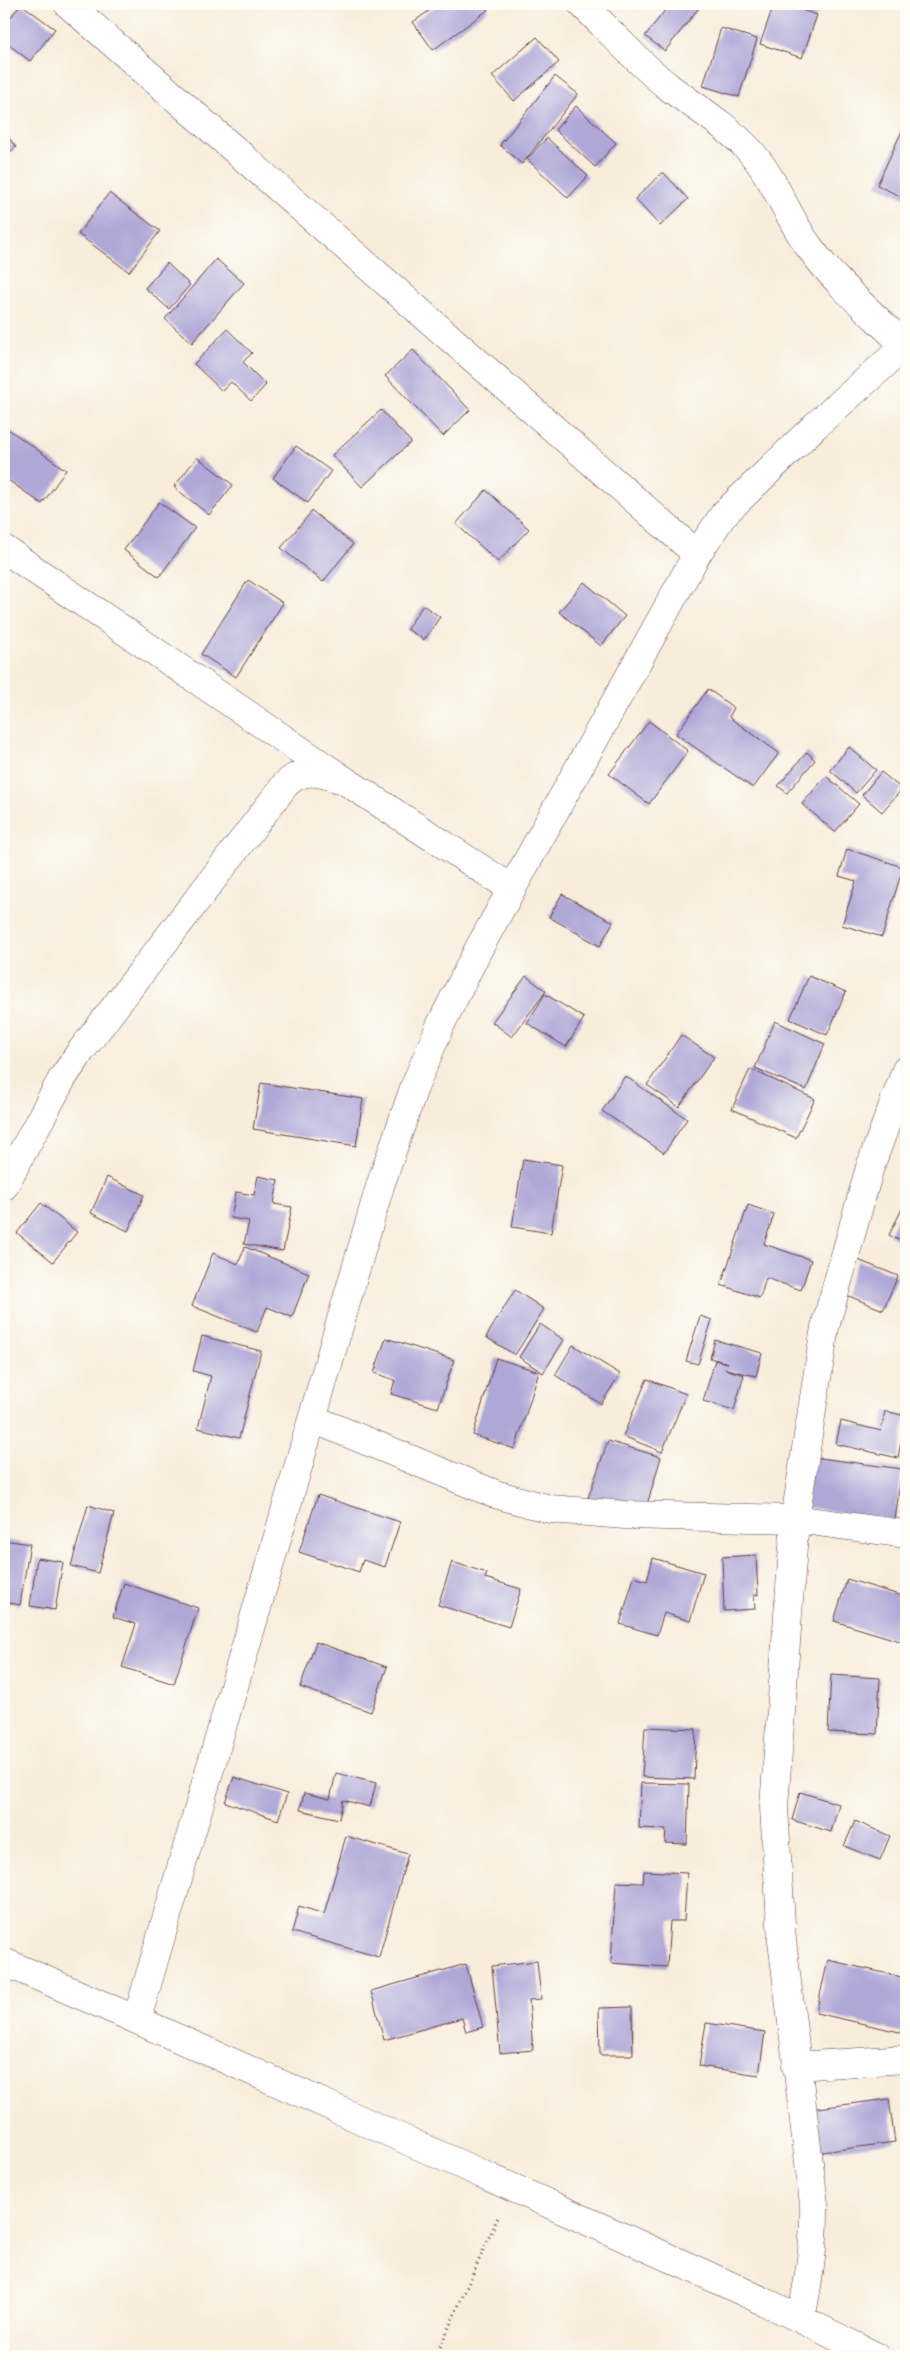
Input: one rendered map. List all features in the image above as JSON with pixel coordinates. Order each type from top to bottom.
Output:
[{"type":"street","points":[[68,4],[697,554]]},
{"type":"street","points":[[137,2019],[380,1186],[408,1104],[440,1026],[511,888],[632,675],[697,554],[724,514],[815,426],[906,345],[826,267],[810,248],[769,174],[749,150],[730,132],[669,87],[582,4]]},
{"type":"street","points":[[4,549],[347,782],[511,888]]},
{"type":"street","points":[[4,1186],[62,1079],[81,1051],[285,785],[293,777],[302,773],[313,772],[347,782]]},
{"type":"street","points":[[801,2318],[810,2275],[814,2231],[814,2204],[782,1940],[774,1807],[795,1519],[825,1327],[870,1167],[906,1070]]},
{"type":"street","points":[[313,1419],[495,1494],[550,1509],[625,1516],[795,1519],[906,1534]]},
{"type":"street","points":[[4,1962],[137,2019],[801,2318],[875,2356]]},
{"type":"street","points":[[796,2066],[906,2059]]},
{"type":"path","points":[[436,2356],[511,2187]]},
{"type":"building","points":[[21,4],[55,29],[30,61],[4,41],[4,26]]},
{"type":"building","points":[[439,4],[483,4],[488,10],[433,50],[413,22]]},
{"type":"building","points":[[670,4],[701,5],[665,51],[645,36]]},
{"type":"building","points":[[774,4],[783,4],[817,15],[802,58],[760,44]]},
{"type":"building","points":[[721,28],[757,39],[739,97],[703,86]]},
{"type":"building","points":[[537,37],[559,62],[514,101],[492,76]]},
{"type":"building","points":[[555,76],[578,94],[522,164],[500,145]]},
{"type":"building","points":[[576,106],[616,143],[595,167],[555,130]]},
{"type":"building","points":[[906,122],[906,199],[877,185]]},
{"type":"building","points":[[4,132],[16,147],[4,157]]},
{"type":"building","points":[[547,138],[588,176],[568,198],[527,159]]},
{"type":"building","points":[[663,172],[688,199],[660,226],[635,199]]},
{"type":"building","points":[[109,193],[160,231],[129,272],[78,234]]},
{"type":"building","points":[[216,259],[244,283],[192,343],[165,319]]},
{"type":"building","points":[[167,263],[190,285],[169,309],[145,288]]},
{"type":"building","points":[[227,329],[252,353],[243,362],[266,385],[251,401],[231,382],[222,391],[194,364]]},
{"type":"building","points":[[413,350],[470,410],[443,436],[385,376]]},
{"type":"building","points":[[381,410],[411,442],[362,487],[332,455]]},
{"type":"building","points":[[8,429],[66,470],[42,504],[4,477],[4,435]]},
{"type":"building","points":[[296,446],[331,471],[308,503],[273,478]]},
{"type":"building","points":[[197,457],[233,485],[209,515],[174,487]]},
{"type":"building","points":[[486,490],[529,529],[498,562],[456,524]]},
{"type":"building","points":[[159,502],[195,528],[159,577],[124,550]]},
{"type":"building","points":[[312,511],[353,544],[323,582],[281,548]]},
{"type":"building","points":[[248,580],[283,603],[236,677],[201,654]]},
{"type":"building","points":[[584,582],[625,616],[601,646],[559,612]]},
{"type":"building","points":[[423,605],[440,617],[424,640],[407,629]]},
{"type":"building","points":[[708,689],[734,708],[729,717],[779,753],[753,788],[676,734]]},
{"type":"building","points":[[649,721],[688,751],[649,804],[609,774]]},
{"type":"building","points":[[849,747],[876,770],[856,793],[830,770]]},
{"type":"building","points":[[807,752],[815,760],[787,793],[778,786]]},
{"type":"building","points":[[881,772],[902,789],[882,812],[862,795]]},
{"type":"building","points":[[826,776],[859,804],[835,832],[802,804]]},
{"type":"building","points":[[847,849],[903,867],[882,937],[842,925],[856,881],[839,876]]},
{"type":"building","points":[[562,894],[613,922],[600,946],[549,917]]},
{"type":"building","points":[[526,976],[546,991],[512,1037],[492,1022]]},
{"type":"building","points":[[809,976],[846,992],[827,1035],[790,1019]]},
{"type":"building","points":[[545,994],[584,1018],[566,1047],[527,1023]]},
{"type":"building","points":[[775,1021],[825,1044],[806,1090],[755,1068]]},
{"type":"building","points":[[681,1035],[714,1057],[679,1107],[647,1085]]},
{"type":"building","points":[[750,1069],[815,1099],[796,1138],[732,1109]]},
{"type":"building","points":[[625,1076],[687,1119],[664,1153],[602,1111]]},
{"type":"building","points":[[261,1083],[363,1099],[356,1146],[253,1129]]},
{"type":"building","points":[[523,1159],[562,1165],[551,1233],[512,1227]]},
{"type":"building","points":[[258,1176],[278,1180],[274,1204],[292,1207],[283,1251],[244,1244],[249,1221],[231,1218],[236,1192],[254,1195]]},
{"type":"building","points":[[107,1177],[144,1195],[128,1231],[91,1213]]},
{"type":"building","points":[[906,1201],[906,1244],[889,1235]]},
{"type":"building","points":[[41,1203],[77,1232],[53,1262],[17,1233]]},
{"type":"building","points":[[748,1205],[774,1214],[764,1244],[811,1260],[801,1290],[766,1278],[760,1298],[721,1285]]},
{"type":"building","points":[[245,1247],[309,1273],[292,1317],[267,1307],[257,1332],[192,1306],[213,1253],[238,1264]]},
{"type":"building","points":[[858,1260],[898,1276],[883,1310],[844,1294]]},
{"type":"building","points":[[515,1290],[544,1309],[515,1355],[486,1337]]},
{"type":"building","points":[[700,1316],[712,1320],[698,1364],[686,1361]]},
{"type":"building","points":[[540,1324],[564,1340],[543,1373],[519,1357]]},
{"type":"building","points":[[202,1336],[261,1351],[239,1438],[198,1428],[211,1376],[193,1371]]},
{"type":"building","points":[[386,1338],[454,1360],[438,1408],[391,1394],[395,1380],[374,1373]]},
{"type":"building","points":[[715,1340],[762,1353],[756,1376],[725,1369],[744,1375],[734,1410],[703,1401],[715,1360],[728,1363],[710,1358]]},
{"type":"building","points":[[573,1345],[620,1374],[601,1404],[555,1375]]},
{"type":"building","points":[[496,1358],[539,1372],[515,1449],[473,1435]]},
{"type":"building","points":[[647,1379],[686,1394],[662,1452],[623,1436]]},
{"type":"building","points":[[885,1411],[906,1416],[898,1458],[836,1444],[841,1421],[881,1431]]},
{"type":"building","points":[[608,1441],[661,1457],[646,1508],[616,1508],[588,1498]]},
{"type":"building","points":[[812,1457],[902,1469],[895,1520],[805,1507]]},
{"type":"building","points":[[318,1495],[400,1522],[385,1567],[363,1560],[359,1572],[299,1552]]},
{"type":"building","points":[[88,1505],[114,1513],[98,1573],[71,1566]]},
{"type":"building","points":[[4,1540],[30,1544],[20,1605],[4,1602]]},
{"type":"building","points":[[756,1555],[758,1595],[754,1595],[755,1609],[724,1611],[722,1557]]},
{"type":"building","points":[[37,1558],[63,1562],[55,1610],[30,1606]]},
{"type":"building","points":[[653,1558],[704,1573],[690,1621],[664,1613],[657,1635],[620,1624],[634,1577],[647,1581]]},
{"type":"building","points":[[452,1562],[487,1573],[485,1578],[521,1589],[509,1627],[438,1605]]},
{"type":"building","points":[[847,1579],[906,1597],[906,1643],[834,1621]]},
{"type":"building","points":[[124,1583],[198,1608],[174,1684],[122,1667],[136,1624],[113,1617]]},
{"type":"building","points":[[316,1642],[387,1667],[371,1712],[300,1687]]},
{"type":"building","points":[[831,1675],[880,1678],[877,1734],[828,1732]]},
{"type":"building","points":[[645,1727],[696,1729],[694,1779],[642,1777]]},
{"type":"building","points":[[336,1773],[376,1783],[370,1807],[343,1800],[339,1819],[300,1810],[304,1793],[330,1799]]},
{"type":"building","points":[[234,1777],[287,1794],[278,1820],[225,1802]]},
{"type":"building","points":[[641,1783],[689,1784],[687,1844],[665,1843],[666,1829],[639,1828]]},
{"type":"building","points":[[800,1792],[839,1804],[831,1832],[792,1820]]},
{"type":"building","points":[[855,1821],[890,1836],[880,1860],[844,1846]]},
{"type":"building","points":[[346,1836],[408,1854],[379,1957],[292,1932],[299,1906],[324,1914]]},
{"type":"building","points":[[644,1871],[687,1873],[684,1921],[670,1921],[667,1967],[611,1963],[616,1882],[643,1883]]},
{"type":"building","points":[[828,1960],[906,1978],[906,2023],[904,2033],[816,2013]]},
{"type":"building","points":[[537,1961],[541,1999],[529,2000],[533,2050],[500,2053],[492,1966]]},
{"type":"building","points":[[466,1964],[483,2027],[466,2032],[462,2018],[384,2040],[371,1991]]},
{"type":"building","points":[[632,2007],[633,2055],[600,2055],[599,2008]]},
{"type":"building","points":[[706,2023],[765,2032],[759,2075],[699,2066]]},
{"type":"building","points":[[889,2099],[895,2142],[815,2153],[810,2109]]}]
